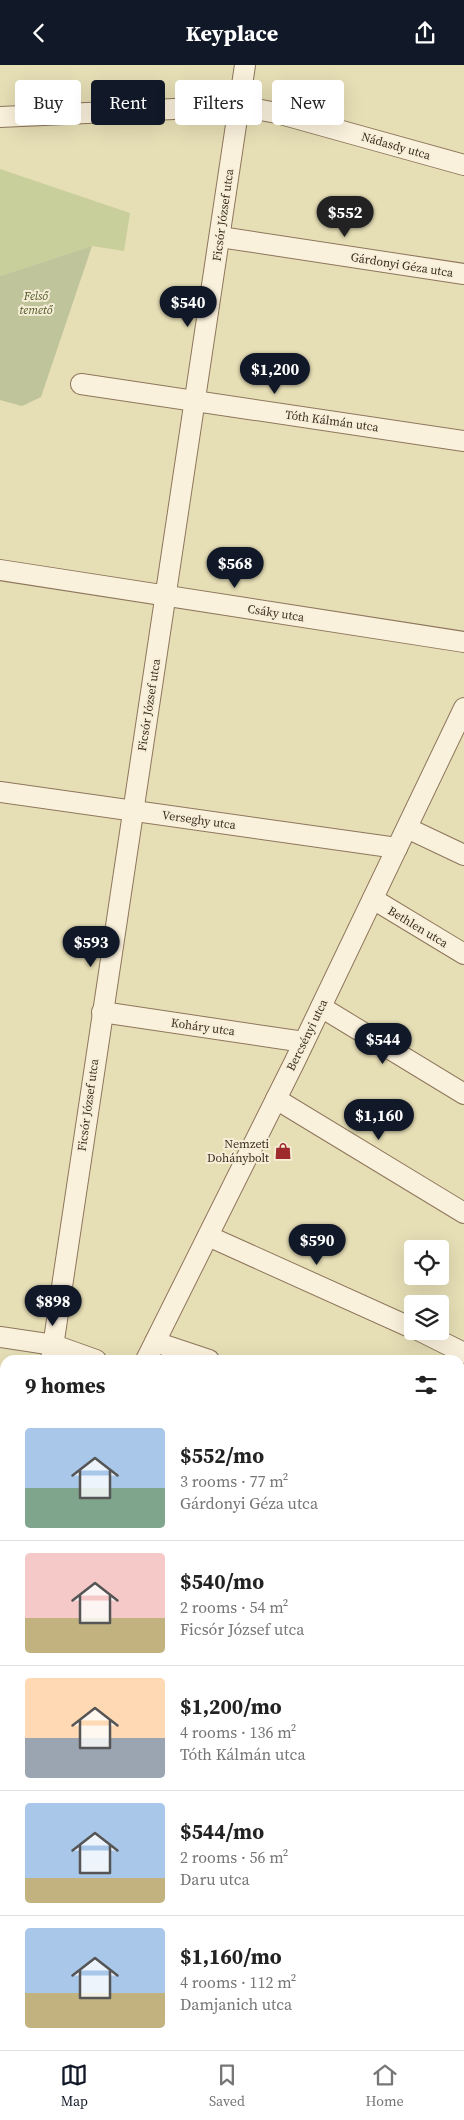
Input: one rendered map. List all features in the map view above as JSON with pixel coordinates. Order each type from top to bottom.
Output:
[{"type":"street","name":"Ficsór József utca","points":[[244,80],[246,65]]},
{"type":"street","name":"Nádasdy utca","points":[[0,117],[175,110]]},
{"type":"street","name":"Nádasdy utca","points":[[262,111],[278,113],[464,165]]},
{"type":"street","name":"Ficsór József utca","points":[[53,1352],[132,810],[167,597],[236,125]]},
{"type":"street","name":"Gárdonyi Géza utca","points":[[220,237],[464,274]]},
{"type":"street","name":"Tóth Kálmán utca","points":[[81,384],[464,441]]},
{"type":"street","name":"Csáky utca","points":[[0,570],[464,642]]},
{"type":"street","name":"Bercsényi utca","points":[[151,1351],[304,1042],[464,708]]},
{"type":"street","name":"Verseghy utca","points":[[0,791],[397,848]]},
{"type":"street","points":[[407,828],[464,855]]},
{"type":"street","name":"Bethlen utca","points":[[372,899],[464,954]]},
{"type":"street","points":[[321,1007],[464,1094]]},
{"type":"street","name":"Koháry utca","points":[[102,1012],[304,1042]]},
{"type":"street","points":[[276,1099],[464,1213]]},
{"type":"street","points":[[208,1236],[404,1324]]},
{"type":"street","points":[[0,1337],[69,1355]]},
{"type":"street","points":[[438,1340],[464,1353]]},
{"type":"street","points":[[151,1351],[176,1355]]},
{"type":"green space","points":[[0,65],[464,65],[464,1355],[0,1355]]},
{"type":"green space","points":[[0,169],[130,213],[124,251],[92,246],[0,276]]},
{"type":"green space","name":"Felső temető","points":[[92,246],[41,397],[22,406],[0,400],[0,276]]},
{"type":"place","name":"Nemzeti Dohánybolt","points":[[283,1151]]}]
